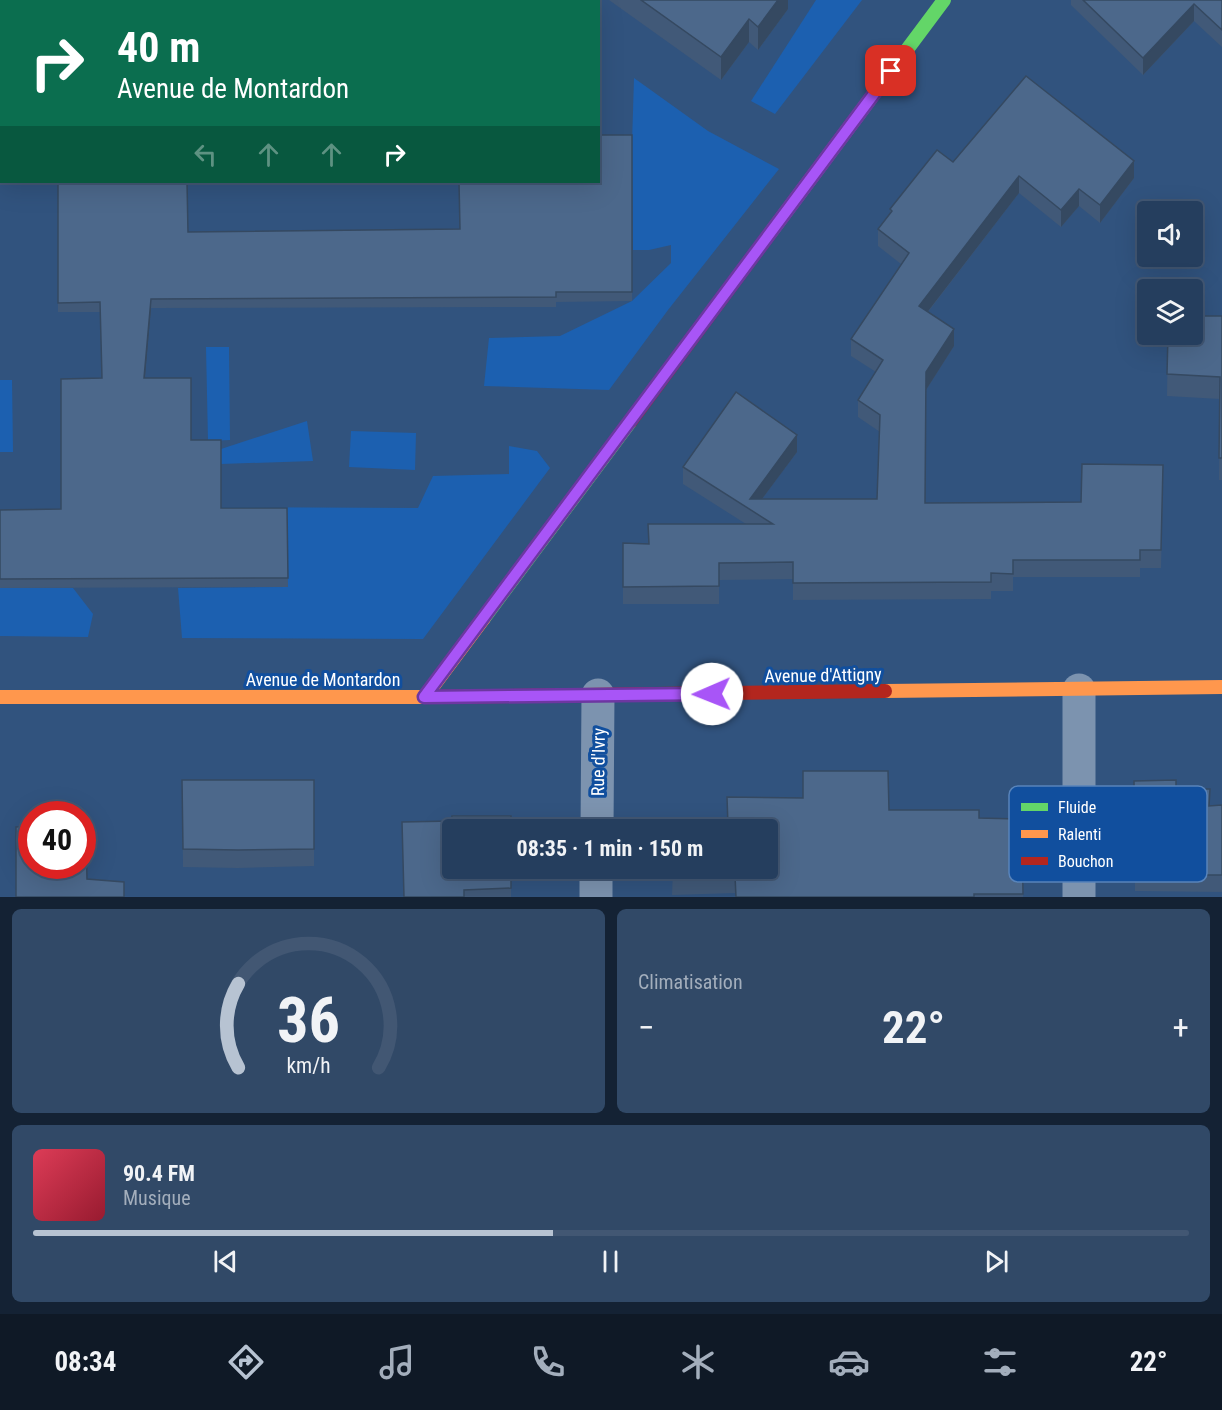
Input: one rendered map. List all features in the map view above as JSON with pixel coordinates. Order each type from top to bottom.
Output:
[{"type":"street","name":"Avenue de Montardon","points":[[0,697],[424,697],[944,0]]},
{"type":"street","name":"Avenue d'Attigny","points":[[424,697],[1222,687]]},
{"type":"street","points":[[1079,690],[1079,786]]},
{"type":"street","name":"Rue d'Ivry","points":[[597,819],[598,695]]},
{"type":"street","points":[[596,879],[596,897]]},
{"type":"shaded area","points":[[816,0],[862,0],[775,114],[751,101]]},
{"type":"shaded area","points":[[634,78],[708,131],[779,169],[668,310],[609,390],[484,386],[489,338],[560,336],[632,301],[671,263],[671,245],[649,250],[633,250]]},
{"type":"shaded area","points":[[206,347],[229,347],[230,440],[208,441]]},
{"type":"shaded area","points":[[0,380],[12,380],[13,452],[0,452]]},
{"type":"shaded area","points":[[307,421],[313,461],[221,464],[221,449]]},
{"type":"shaded area","points":[[351,431],[416,433],[415,470],[349,467]]},
{"type":"shaded area","points":[[509,446],[537,451],[550,468],[423,639],[182,638],[178,588],[288,587],[192,507],[418,508],[433,476],[509,474]]},
{"type":"shaded area","points":[[0,588],[73,588],[93,614],[88,637],[0,636]]},
{"type":"building","points":[[641,0],[778,0],[758,27],[749,19],[721,57]]},
{"type":"building","points":[[1083,0],[1222,0],[1222,30],[1194,4],[1143,58]]},
{"type":"building","points":[[1026,76],[1134,161],[1100,205],[1079,189],[1061,210],[1019,176],[919,306],[954,329],[926,372],[925,503],[1081,502],[1082,464],[1163,465],[1161,550],[1140,550],[1140,560],[1013,560],[1013,574],[991,573],[991,582],[793,583],[793,562],[719,563],[719,586],[623,587],[623,543],[649,544],[648,524],[773,524],[683,467],[736,392],[797,435],[750,499],[877,499],[880,415],[858,400],[883,360],[851,339],[909,253],[878,229],[892,211],[890,209],[937,150],[953,162]]},
{"type":"building","points":[[600,135],[632,135],[632,292],[556,292],[556,297],[151,299],[144,378],[191,378],[191,440],[221,440],[221,508],[287,508],[288,578],[0,579],[0,510],[61,509],[61,379],[102,378],[100,302],[58,303],[58,183],[187,183],[188,232],[460,229],[459,183],[600,183]]},
{"type":"building","points":[[1203,316],[1222,316],[1222,458],[1219,458],[1220,377],[1167,374],[1168,345],[1203,345]]},
{"type":"building","points":[[803,771],[888,771],[889,810],[979,810],[979,818],[1009,819],[1009,882],[1023,882],[1023,894],[974,894],[974,897],[736,897],[735,879],[778,879],[778,819],[728,819],[727,797],[803,798]]},
{"type":"building","points":[[182,780],[314,780],[314,849],[183,849]]},
{"type":"building","points":[[1176,780],[1176,786],[1134,786],[1134,781]]},
{"type":"building","points":[[1207,789],[1210,789],[1209,806],[1222,805],[1222,875],[1207,875]]},
{"type":"building","points":[[452,816],[511,816],[511,819],[451,819]]},
{"type":"building","points":[[442,821],[442,879],[511,879],[511,888],[464,890],[464,897],[404,897],[402,822]]},
{"type":"building","points":[[16,827],[18,827],[18,879],[87,879],[124,882],[124,897],[16,897]]},
{"type":"traffic: fast","points":[[771,232],[944,0]]},
{"type":"traffic: fast","points":[[484,618],[630,422]]},
{"type":"traffic: slow","points":[[0,697],[425,697],[484,618]]},
{"type":"traffic: slow","points":[[885,691],[1222,687]]},
{"type":"traffic: jam","points":[[630,422],[771,232]]},
{"type":"traffic: jam","points":[[425,697],[885,691]]},
{"type":"route","points":[[712,694],[424,697],[891,71]]}]
